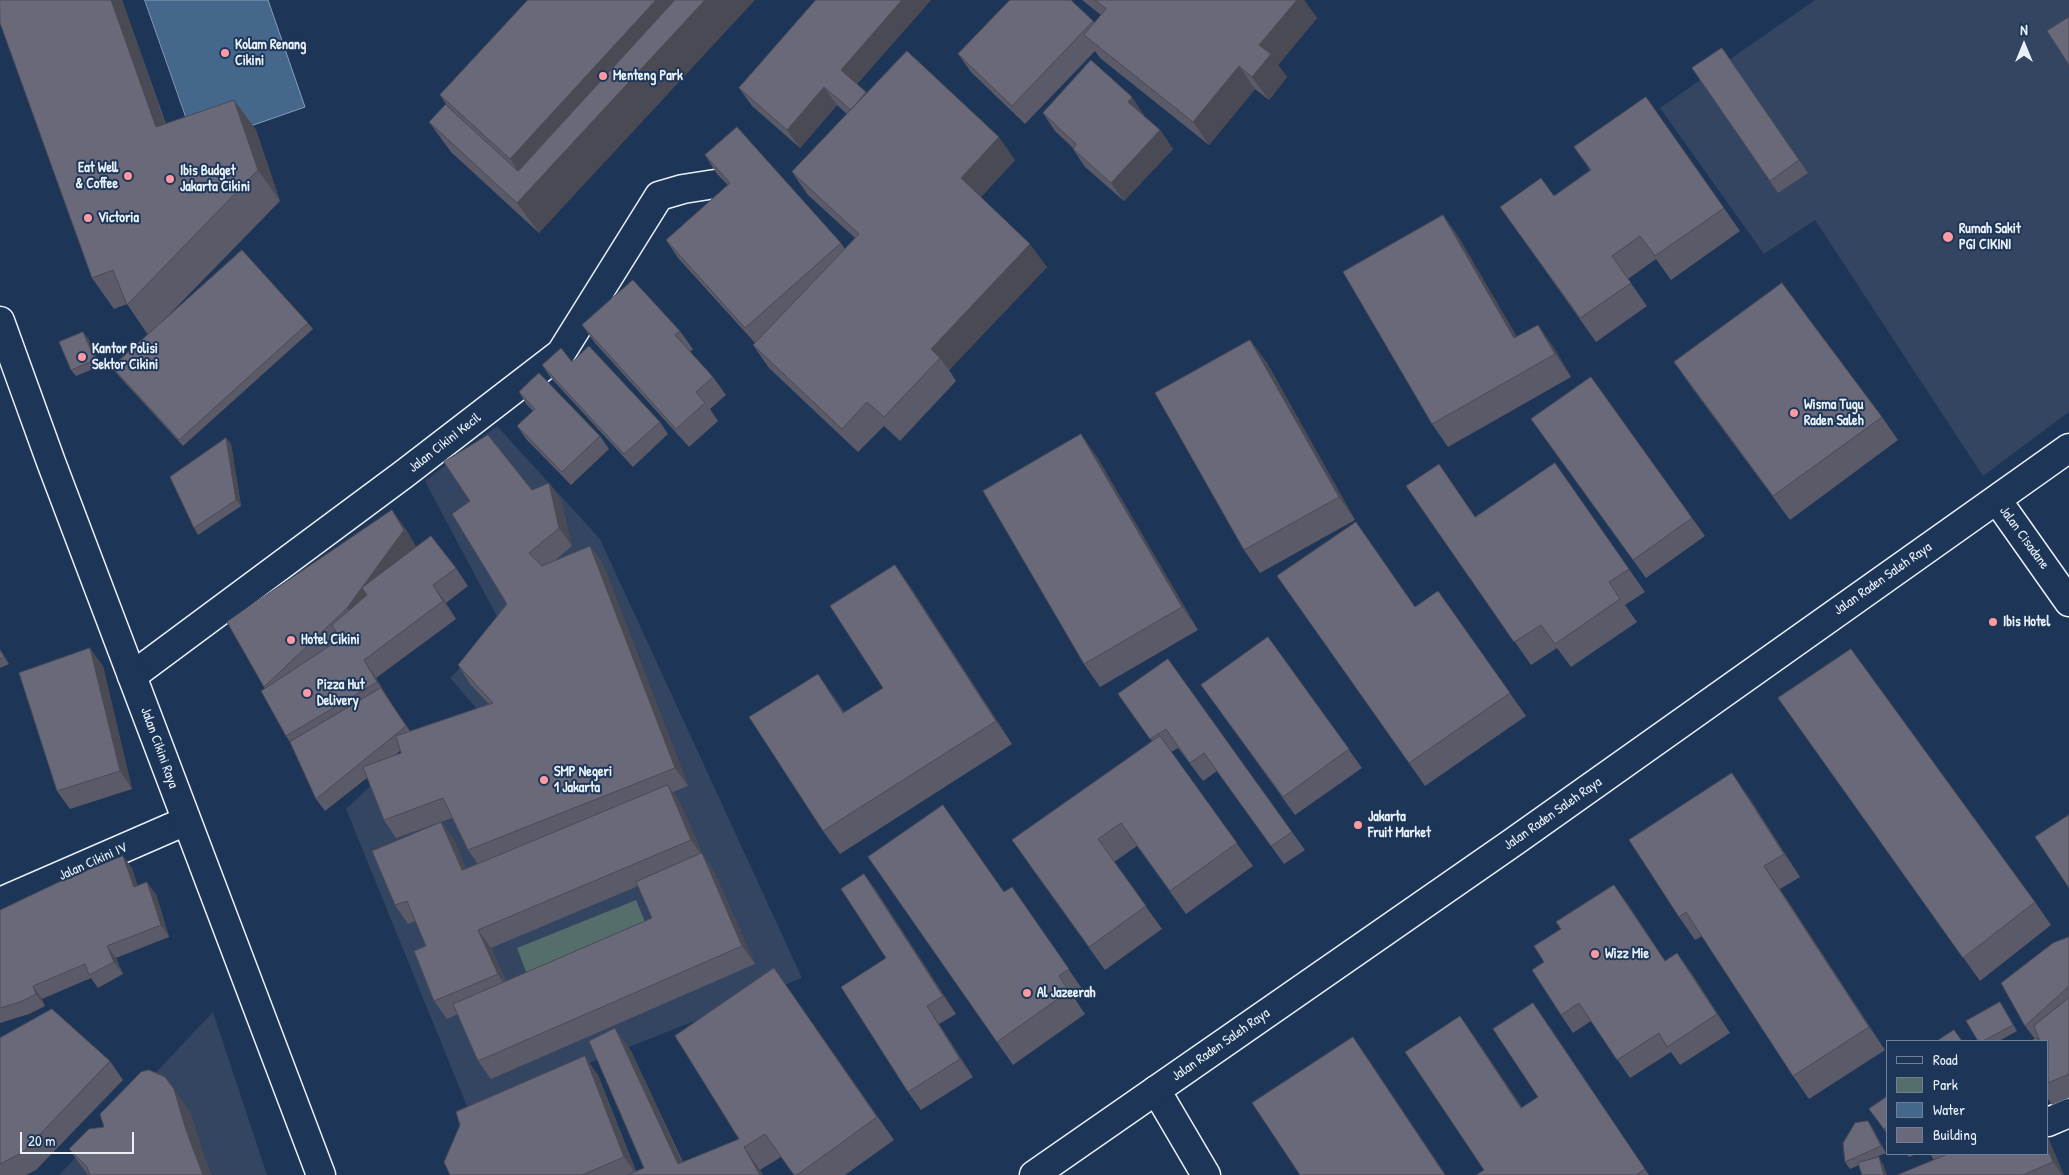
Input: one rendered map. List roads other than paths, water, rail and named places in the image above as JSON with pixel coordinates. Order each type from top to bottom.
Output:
[{"type":"main road","name":"Jalan Cikini Kecil","points":[[132,676],[404,474],[561,353],[659,196],[683,189],[715,184]]},
{"type":"main road","name":"Jalan Cikini Raya","points":[[0,321],[186,821],[321,1175]]},
{"type":"main road","name":"Jalan Raden Saleh Raya","points":[[1034,1175],[1512,843],[2069,448]]},
{"type":"main road","name":"Jalan Cisadane","points":[[1996,500],[2069,602]]},
{"type":"main road","name":"Jalan Cikini IV","points":[[0,902],[186,821]]},
{"type":"main road","points":[[1156,1090],[1206,1175]]},
{"type":"main road","points":[[2049,1122],[2069,1113]]},
{"type":"water","name":"Kolam Renang Cikini","points":[[145,0],[268,0],[305,107],[196,145]]},
{"type":"place","name":"Kolam Renang Cikini","points":[[225,53]]},
{"type":"place","name":"Menteng Park","points":[[603,76]]},
{"type":"place","name":"Eat Well & Coffee","points":[[128,176]]},
{"type":"place","name":"Ibis Budget Jakarta Cikini","points":[[170,179]]},
{"type":"place","name":"Victoria","points":[[88,218]]},
{"type":"place","name":"Rumah Sakit PGI CIKINI","points":[[1948,237]]},
{"type":"place","name":"Kantor Polisi Sektor Cikini","points":[[82,357]]},
{"type":"place","name":"Wisma Tugu Raden Saleh","points":[[1794,413]]},
{"type":"place","name":"Ibis Hotel","points":[[1993,622]]},
{"type":"place","name":"Hotel Cikini","points":[[291,640]]},
{"type":"place","name":"Pizza Hut Delivery","points":[[307,693]]},
{"type":"place","name":"SMP Negeri 1 Jakarta","points":[[544,780]]},
{"type":"place","name":"Jakarta Fruit Market","points":[[1358,825]]},
{"type":"place","name":"Wizz Mie","points":[[1595,954]]},
{"type":"place","name":"Al Jazeerah","points":[[1027,993]]}]
